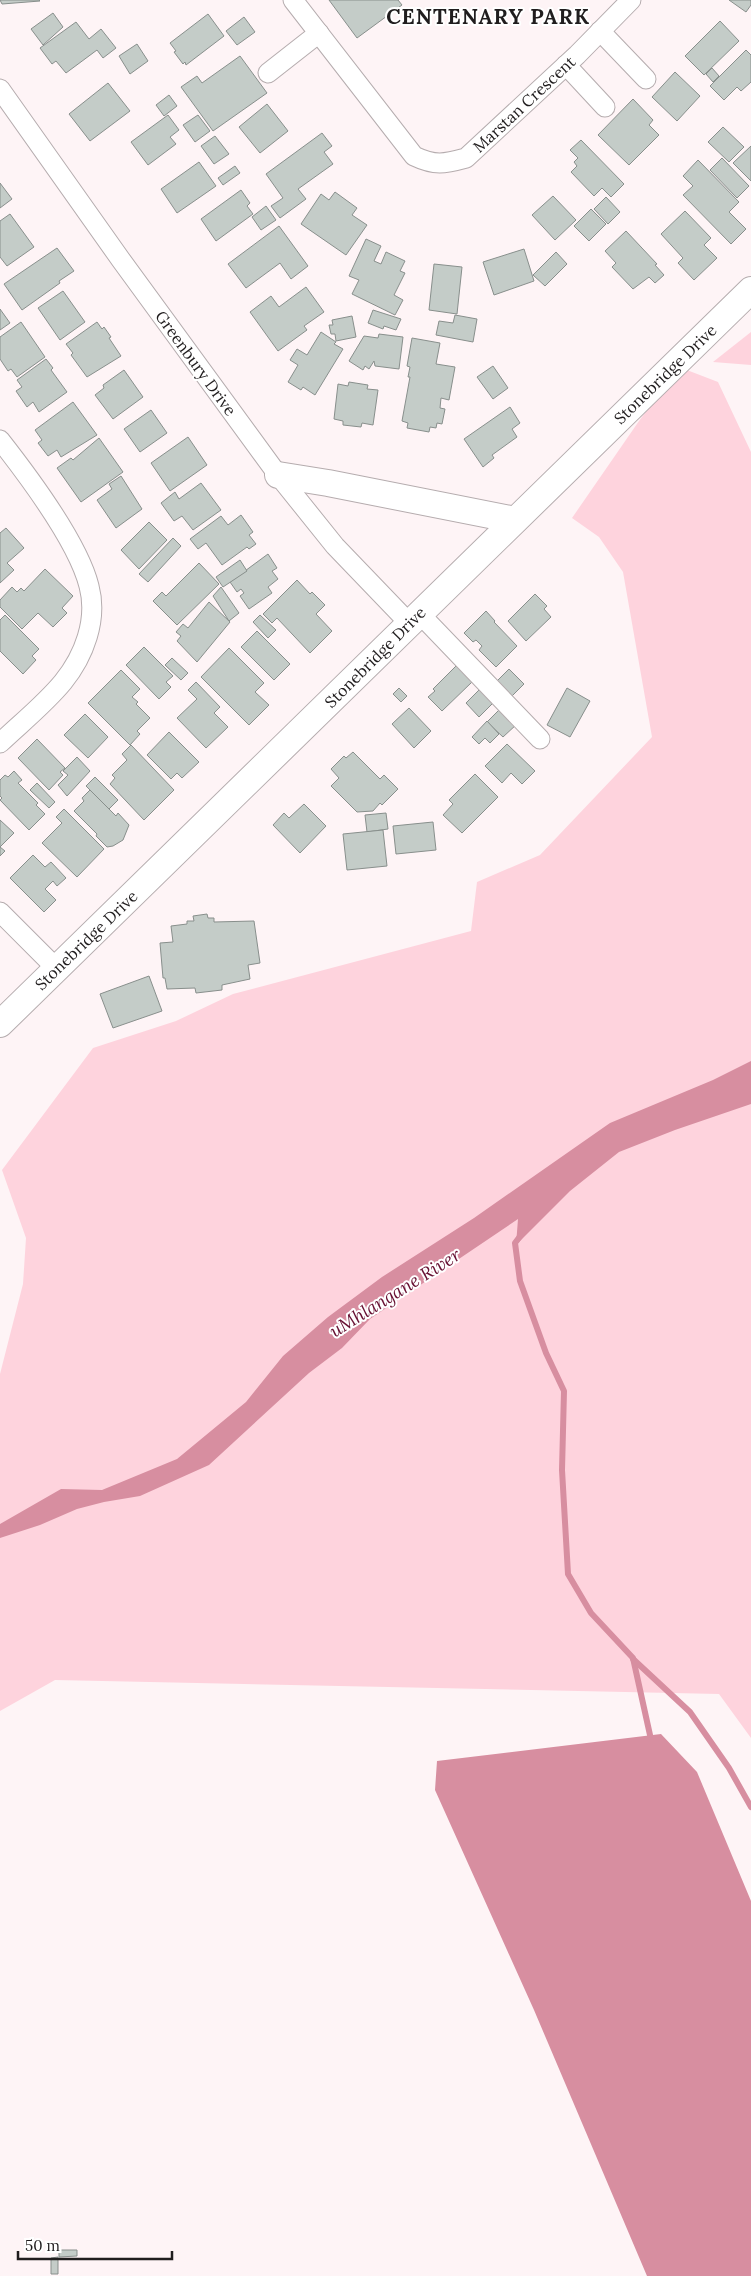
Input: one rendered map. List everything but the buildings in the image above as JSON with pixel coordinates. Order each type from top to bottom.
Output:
[{"type":"street","name":"Marstan Crescent","points":[[294,0],[414,156],[430,164],[447,163],[466,158],[566,65],[631,0]]},
{"type":"street","points":[[600,32],[646,79]]},
{"type":"street","points":[[268,73],[319,33]]},
{"type":"street","points":[[566,65],[605,107]]},
{"type":"street","name":"Greenbury Drive","points":[[0,89],[121,260],[278,475],[335,546],[414,618],[540,739]]},
{"type":"street","name":"Stonebridge Drive","points":[[0,1024],[751,290]]},
{"type":"street","points":[[0,440],[52,513],[75,554],[89,586],[92,614],[88,635],[77,661],[62,682],[0,743]]},
{"type":"street","points":[[278,475],[515,520]]},
{"type":"street","points":[[0,912],[56,968]]},
{"type":"shaded area","points":[[751,332],[751,365],[713,362]]},
{"type":"shaded area","points":[[679,367],[718,382],[751,452],[751,1738],[719,1694],[55,1680],[0,1711],[0,1374],[23,1284],[26,1238],[2,1170],[93,1048],[176,1021],[233,994],[471,931],[477,882],[540,855],[652,737],[623,572],[599,537],[572,518]]},
{"type":"water","name":"uMhlangane River","points":[[751,1061],[751,1104],[675,1130],[619,1152],[570,1191],[516,1245],[518,1219],[370,1319],[342,1348],[309,1373],[209,1465],[140,1496],[77,1509],[40,1525],[0,1538],[0,1524],[61,1489],[102,1490],[177,1459],[246,1402],[283,1356],[328,1317],[382,1277],[474,1218],[610,1123],[713,1080]]},
{"type":"water","points":[[661,1734],[697,1772],[751,1901],[751,2276],[647,2276],[534,2010],[435,1790],[437,1761]]},
{"type":"waterway","points":[[521,1235],[515,1243],[520,1281],[546,1353],[564,1391],[562,1470],[568,1574],[591,1613],[633,1658],[650,1735]]},
{"type":"waterway","points":[[633,1659],[690,1712],[729,1768],[751,1807]]},
{"type":"district","name":"CENTENARY PARK","points":[[488,17]]}]
